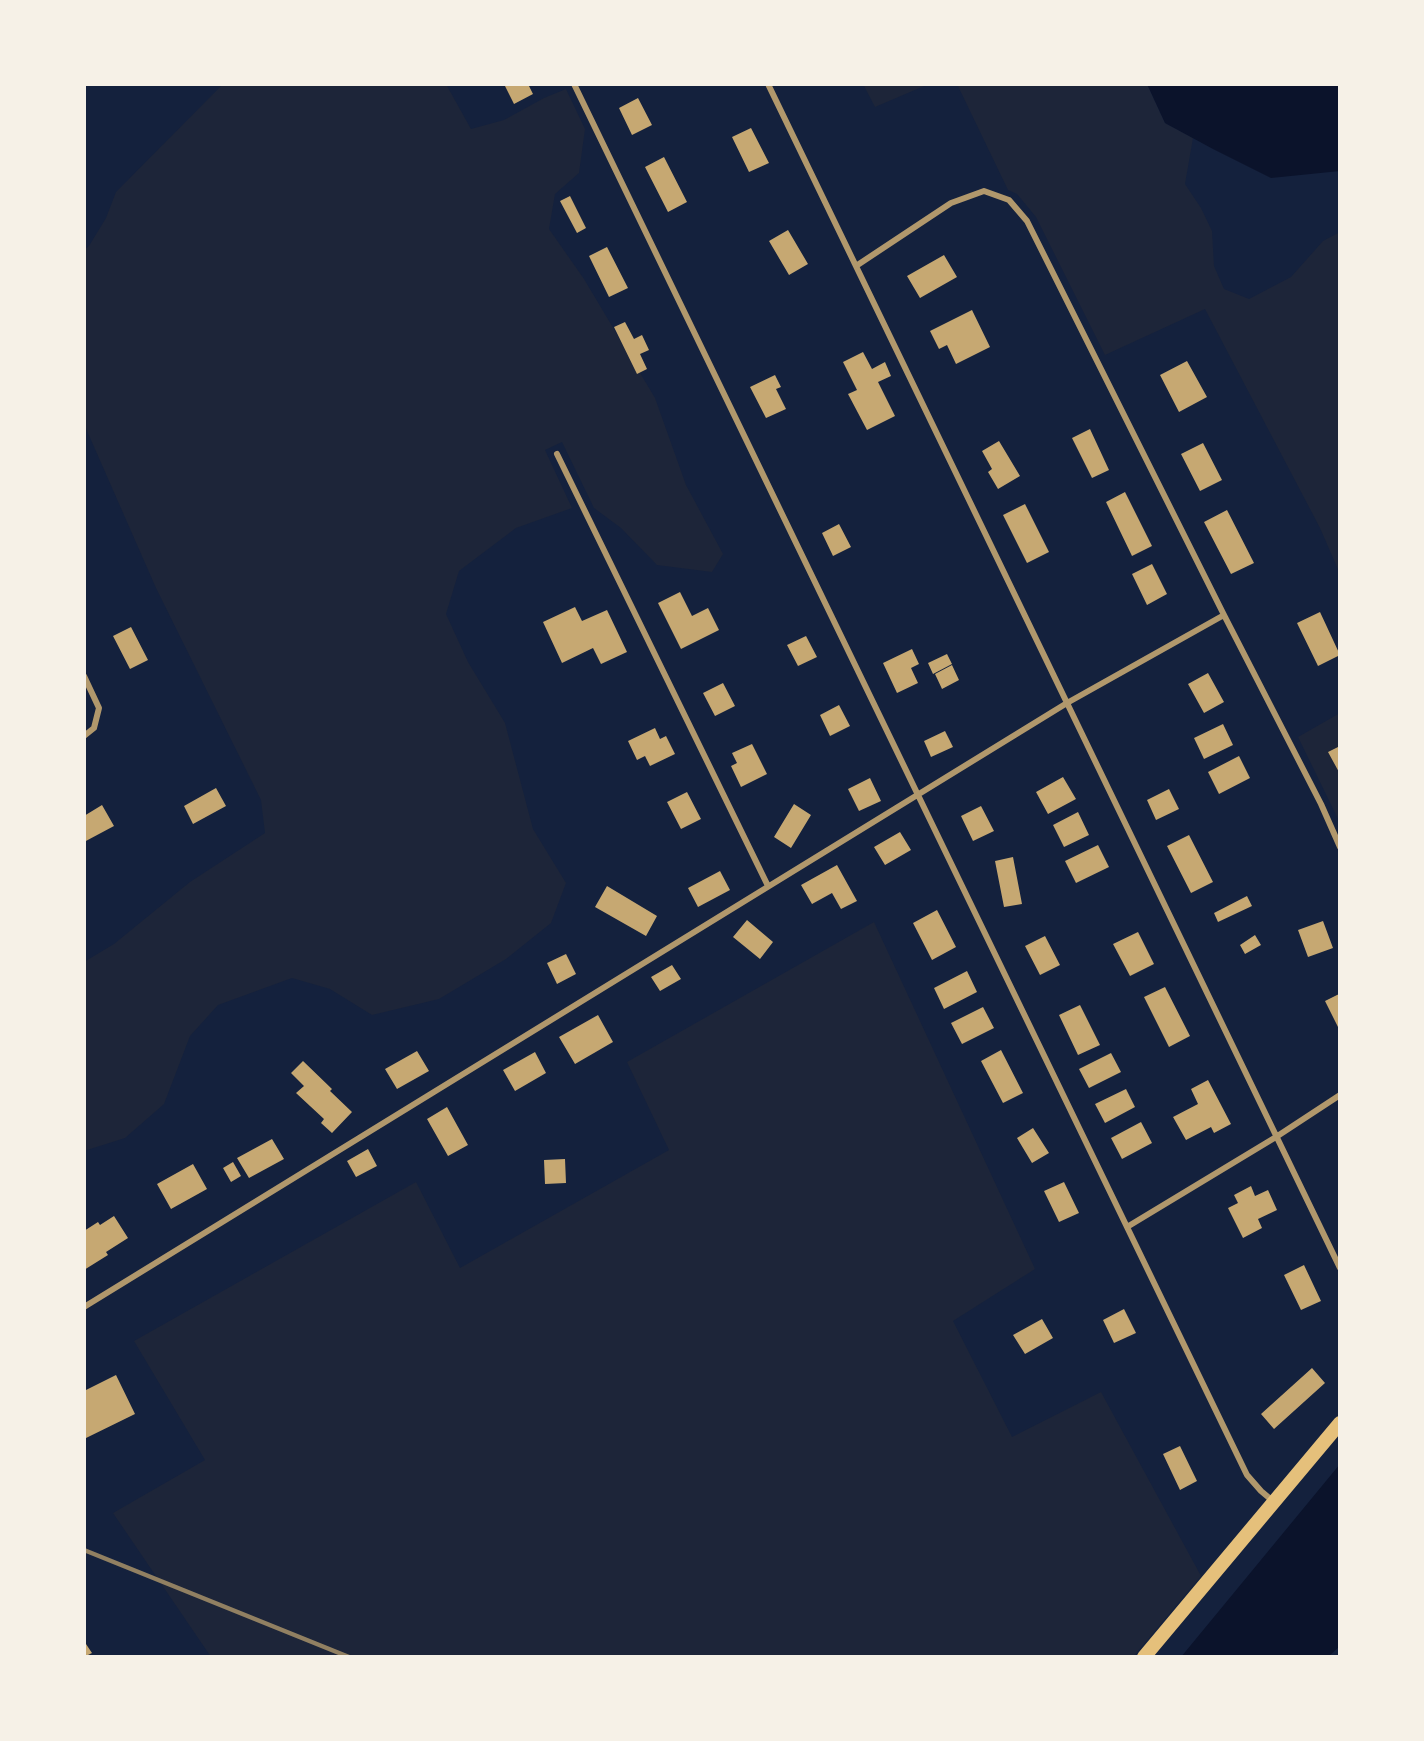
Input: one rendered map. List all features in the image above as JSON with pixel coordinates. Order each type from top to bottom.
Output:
[{"type":"main road","points":[[1144,1657],[1340,1423]]},
{"type":"street","points":[[574,84],[1246,1475],[1274,1502]]},
{"type":"street","points":[[768,84],[1340,1268]]},
{"type":"street","points":[[856,266],[951,203],[984,191],[1009,200],[1027,221],[1321,804],[1340,847]]},
{"type":"street","points":[[557,454],[768,886]]},
{"type":"street","points":[[84,1307],[1067,703],[1224,615]]},
{"type":"street","points":[[84,676],[99,708],[94,728],[84,736]]},
{"type":"street","points":[[1127,1227],[1276,1137],[1340,1095]]},
{"type":"shaded area","points":[[223,84],[446,84],[471,129],[504,120],[566,89],[585,129],[579,173],[555,194],[549,229],[584,279],[655,398],[686,485],[723,554],[712,572],[657,565],[621,528],[594,508],[562,442],[545,450],[572,508],[516,528],[459,571],[446,614],[468,662],[505,723],[533,829],[566,883],[551,923],[506,959],[439,999],[372,1015],[330,989],[292,978],[218,1005],[190,1036],[164,1104],[125,1138],[84,1151],[84,962],[114,944],[190,882],[265,833],[261,800],[156,588],[84,424],[84,250],[89,246],[106,218],[116,192]]},
{"type":"shaded area","points":[[863,84],[929,84],[875,107]]},
{"type":"shaded area","points":[[957,84],[1147,84],[1165,123],[1193,138],[1185,184],[1201,208],[1212,231],[1214,266],[1224,289],[1249,299],[1291,277],[1323,241],[1340,232],[1340,574],[1320,528],[1205,309],[1105,355],[1036,217],[1017,194],[1008,190]]},
{"type":"shaded area","points":[[1147,84],[1340,84],[1340,171],[1271,178],[1165,123]]},
{"type":"shaded area","points":[[1340,713],[1340,823],[1298,737]]},
{"type":"shaded area","points":[[874,922],[1035,1269],[953,1321],[1012,1437],[1101,1392],[1201,1576],[1133,1657],[211,1657],[113,1513],[205,1460],[134,1341],[416,1182],[460,1268],[669,1150],[627,1062]]},
{"type":"shaded area","points":[[1340,1464],[1340,1646],[1328,1657],[1181,1657]]},
{"type":"building","points":[[504,84],[528,84],[533,94],[514,104]]},
{"type":"building","points":[[638,98],[652,125],[632,135],[619,108]]},
{"type":"building","points":[[751,128],[769,163],[749,172],[732,137]]},
{"type":"building","points":[[664,157],[687,202],[668,212],[645,167]]},
{"type":"building","points":[[570,196],[586,228],[577,233],[560,201]]},
{"type":"building","points":[[788,230],[808,264],[789,275],[769,241]]},
{"type":"building","points":[[607,247],[628,288],[609,297],[589,256]]},
{"type":"building","points":[[944,255],[957,277],[920,298],[907,276]]},
{"type":"building","points":[[972,310],[990,347],[956,364],[947,345],[939,349],[930,331]]},
{"type":"building","points":[[625,322],[634,339],[642,335],[649,350],[640,354],[647,369],[637,374],[614,327]]},
{"type":"building","points":[[863,352],[872,369],[885,362],[891,376],[878,382],[895,416],[867,430],[848,394],[857,390],[843,362]]},
{"type":"building","points":[[1187,361],[1207,397],[1179,412],[1160,375]]},
{"type":"building","points":[[775,375],[781,387],[776,389],[786,409],[766,418],[750,387]]},
{"type":"building","points":[[1090,429],[1109,470],[1092,478],[1072,438]]},
{"type":"building","points":[[999,441],[1020,476],[998,489],[988,472],[992,469],[982,451]]},
{"type":"building","points":[[1203,443],[1222,480],[1200,491],[1181,454]]},
{"type":"building","points":[[1125,492],[1152,546],[1132,556],[1106,502]]},
{"type":"building","points":[[1025,504],[1049,552],[1027,563],[1003,515]]},
{"type":"building","points":[[1227,510],[1254,563],[1231,574],[1204,522]]},
{"type":"building","points":[[839,524],[851,547],[833,556],[822,533]]},
{"type":"building","points":[[1152,564],[1167,594],[1147,605],[1132,574]]},
{"type":"building","points":[[680,592],[692,616],[708,608],[719,630],[681,649],[658,603]]},
{"type":"building","points":[[575,607],[582,621],[607,610],[627,652],[601,664],[593,648],[562,663],[543,622]]},
{"type":"building","points":[[1320,612],[1340,655],[1318,666],[1297,623]]},
{"type":"building","points":[[131,627],[148,660],[130,669],[113,636]]},
{"type":"building","points":[[806,636],[817,657],[798,666],[787,645]]},
{"type":"building","points":[[912,649],[919,664],[911,668],[918,683],[897,693],[883,663]]},
{"type":"building","points":[[947,654],[952,664],[933,674],[928,663]]},
{"type":"building","points":[[952,665],[959,680],[942,689],[935,674]]},
{"type":"building","points":[[1208,673],[1224,702],[1204,713],[1188,684]]},
{"type":"building","points":[[723,683],[735,706],[715,716],[703,693]]},
{"type":"building","points":[[839,705],[850,726],[830,736],[820,715]]},
{"type":"building","points":[[1223,724],[1233,745],[1204,759],[1194,738]]},
{"type":"building","points":[[655,728],[660,739],[666,736],[675,754],[650,766],[645,756],[637,760],[628,741]]},
{"type":"building","points":[[945,731],[953,747],[931,757],[924,741]]},
{"type":"building","points":[[752,744],[767,774],[741,787],[731,766],[737,763],[732,753]]},
{"type":"building","points":[[1340,746],[1340,774],[1328,752]]},
{"type":"building","points":[[1239,756],[1250,778],[1219,794],[1208,772]]},
{"type":"building","points":[[1063,777],[1076,799],[1048,814],[1036,792]]},
{"type":"building","points":[[870,778],[881,801],[859,811],[848,789]]},
{"type":"building","points":[[216,788],[226,806],[193,824],[184,806]]},
{"type":"building","points":[[1169,789],[1179,809],[1156,820],[1147,800]]},
{"type":"building","points":[[687,792],[701,819],[681,829],[667,802]]},
{"type":"building","points":[[794,804],[811,815],[791,848],[774,837]]},
{"type":"building","points":[[102,805],[114,826],[84,842],[84,816]]},
{"type":"building","points":[[981,806],[994,831],[973,841],[961,816]]},
{"type":"building","points":[[1078,812],[1089,835],[1064,847],[1053,825]]},
{"type":"building","points":[[900,832],[911,850],[885,865],[874,847]]},
{"type":"building","points":[[1189,835],[1213,882],[1191,893],[1167,846]]},
{"type":"building","points":[[1098,845],[1109,867],[1076,883],[1065,861]]},
{"type":"building","points":[[1013,857],[1022,904],[1004,907],[995,861]]},
{"type":"building","points":[[837,865],[857,901],[841,909],[832,893],[812,904],[801,885]]},
{"type":"building","points":[[720,871],[730,890],[698,907],[688,888]]},
{"type":"building","points":[[607,886],[657,916],[646,936],[595,907]]},
{"type":"building","points":[[1247,896],[1252,906],[1218,922],[1214,913]]},
{"type":"building","points":[[937,910],[956,947],[932,960],[913,923]]},
{"type":"building","points":[[747,920],[773,942],[760,959],[733,937]]},
{"type":"building","points":[[1323,921],[1333,948],[1308,957],[1298,930]]},
{"type":"building","points":[[1138,932],[1154,964],[1130,976],[1113,944]]},
{"type":"building","points":[[1255,935],[1261,945],[1245,954],[1240,945]]},
{"type":"building","points":[[1045,936],[1060,965],[1040,975],[1025,946]]},
{"type":"building","points":[[566,954],[576,974],[557,984],[547,963]]},
{"type":"building","points":[[672,965],[681,979],[660,991],[651,977]]},
{"type":"building","points":[[967,971],[977,992],[944,1009],[934,988]]},
{"type":"building","points":[[1165,987],[1190,1036],[1169,1047],[1144,997]]},
{"type":"building","points":[[1339,994],[1340,996],[1340,1031],[1325,1001]]},
{"type":"building","points":[[1080,1005],[1100,1045],[1078,1055],[1059,1015]]},
{"type":"building","points":[[983,1007],[994,1028],[962,1044],[951,1023]]},
{"type":"building","points":[[598,1015],[613,1042],[575,1064],[559,1037]]},
{"type":"building","points":[[1001,1050],[1023,1093],[1003,1103],[981,1061]]},
{"type":"building","points":[[417,1051],[429,1071],[397,1089],[385,1069]]},
{"type":"building","points":[[535,1052],[546,1073],[515,1091],[503,1070]]},
{"type":"building","points":[[1111,1053],[1121,1072],[1089,1088],[1079,1069]]},
{"type":"building","points":[[303,1061],[352,1112],[332,1133],[321,1123],[324,1119],[296,1093],[304,1086],[291,1073]]},
{"type":"building","points":[[1208,1080],[1231,1124],[1214,1133],[1211,1127],[1186,1140],[1173,1117],[1198,1104],[1191,1089]]},
{"type":"building","points":[[1126,1089],[1135,1107],[1105,1123],[1095,1104]]},
{"type":"building","points":[[447,1107],[468,1145],[448,1156],[427,1119]]},
{"type":"building","points":[[1141,1122],[1152,1143],[1122,1159],[1111,1138]]},
{"type":"building","points":[[1033,1128],[1049,1153],[1032,1163],[1017,1138]]},
{"type":"building","points":[[272,1139],[284,1159],[249,1178],[237,1158]]},
{"type":"building","points":[[368,1149],[377,1166],[356,1177],[347,1161]]},
{"type":"building","points":[[565,1159],[566,1183],[545,1184],[544,1160]]},
{"type":"building","points":[[233,1162],[241,1176],[231,1182],[223,1168]]},
{"type":"building","points":[[193,1164],[207,1189],[171,1209],[157,1184]]},
{"type":"building","points":[[1064,1182],[1079,1213],[1059,1222],[1044,1191]]},
{"type":"building","points":[[1251,1186],[1255,1196],[1268,1190],[1277,1210],[1258,1219],[1262,1228],[1243,1238],[1228,1208],[1238,1203],[1234,1195]]},
{"type":"building","points":[[114,1216],[128,1238],[106,1252],[108,1255],[84,1270],[84,1231]]},
{"type":"building","points":[[1304,1265],[1321,1301],[1301,1310],[1284,1275]]},
{"type":"building","points":[[1124,1309],[1136,1333],[1114,1343],[1103,1320]]},
{"type":"building","points":[[1042,1319],[1053,1338],[1025,1354],[1013,1335]]},
{"type":"building","points":[[1312,1368],[1325,1383],[1274,1429],[1261,1414]]},
{"type":"building","points":[[116,1375],[135,1414],[84,1439],[84,1391]]},
{"type":"building","points":[[1180,1446],[1197,1481],[1180,1490],[1163,1454]]},
{"type":"building","points":[[86,1644],[92,1653],[84,1657],[84,1646]]},
{"type":"railway","points":[[84,1550],[349,1657]]}]
